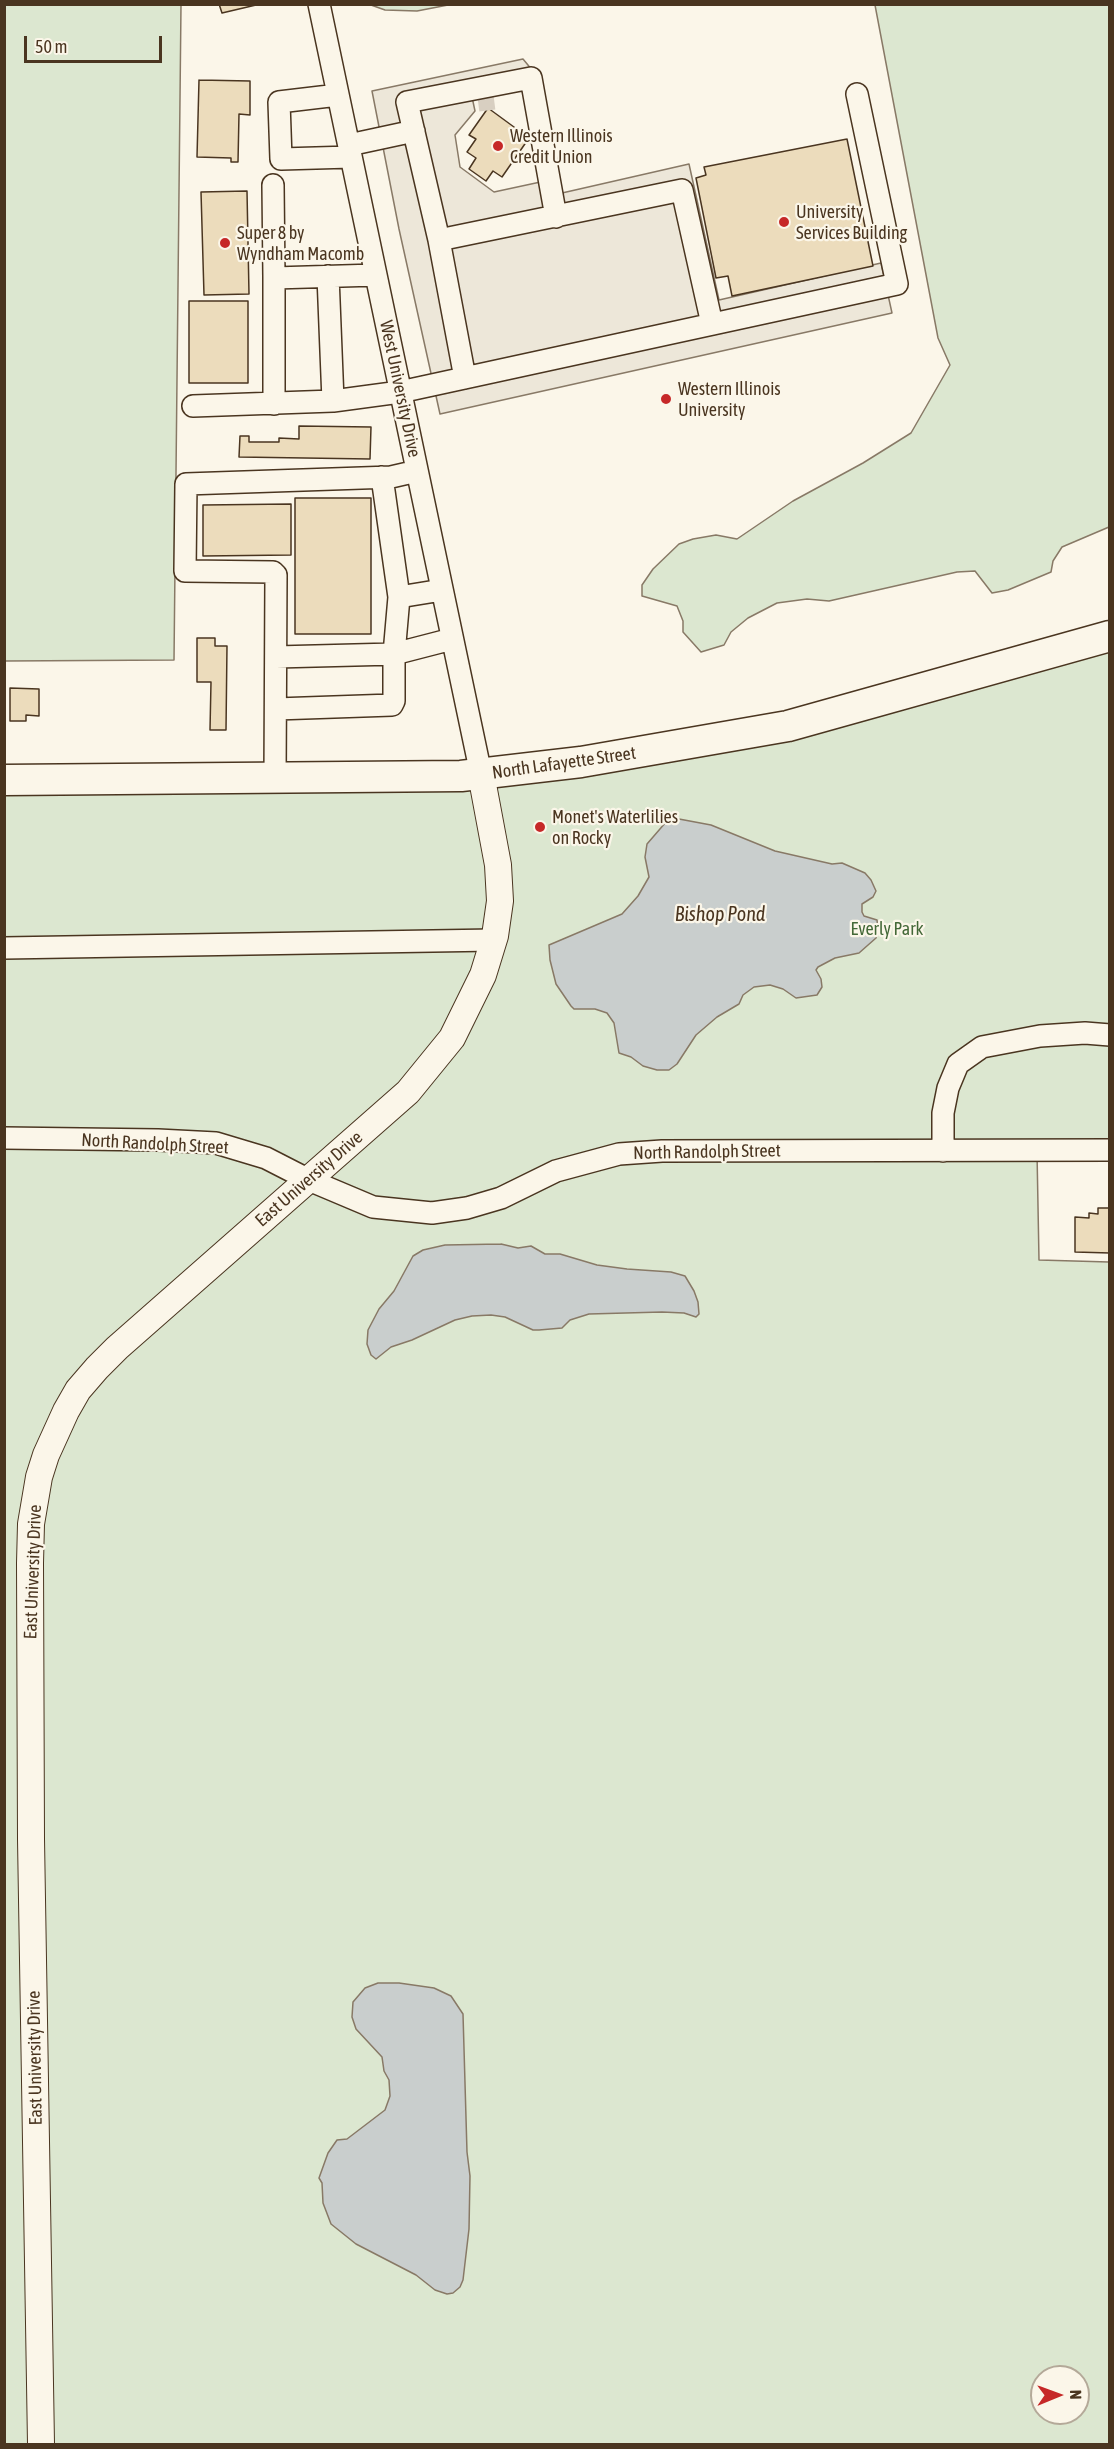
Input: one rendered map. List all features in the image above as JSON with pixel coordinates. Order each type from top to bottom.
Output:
[{"type":"highway","name":"North Lafayette Street","points":[[4,780],[481,774],[637,753],[788,726],[1110,636]]},
{"type":"main road","name":"East University Drive","points":[[41,2445],[31,1839],[30,1587],[31,1524],[46,1455],[55,1432],[78,1390],[117,1348],[408,1092],[438,1057],[474,997],[494,940],[500,901],[498,865],[481,774]]},
{"type":"street","name":"West University Drive","points":[[319,4],[481,774]]},
{"type":"street","points":[[465,378],[439,240],[407,102],[531,78],[556,217]]},
{"type":"street","points":[[452,93],[467,103],[486,100],[504,96],[509,82]]},
{"type":"street","points":[[193,406],[333,401],[400,392],[897,284],[857,94]]},
{"type":"street","points":[[338,95],[279,102],[281,159],[350,151],[414,131]]},
{"type":"street","points":[[273,185],[274,404]]},
{"type":"street","points":[[439,240],[682,190],[712,324]]},
{"type":"street","points":[[274,278],[376,275]]},
{"type":"street","points":[[328,276],[333,401]]},
{"type":"street","points":[[275,778],[276,575],[273,572],[185,571],[186,484],[382,477],[417,471]]},
{"type":"street","points":[[276,709],[392,705],[394,701],[394,654],[399,597],[382,477]]},
{"type":"street","points":[[399,597],[442,590]]},
{"type":"street","points":[[276,657],[394,654],[452,639]]},
{"type":"street","points":[[4,948],[494,940]]},
{"type":"street","points":[[943,1151],[943,1113],[948,1088],[958,1064],[982,1047],[1040,1036],[1085,1033],[1110,1035]]},
{"type":"street","name":"North Randolph Street","points":[[4,1138],[216,1143],[267,1158],[309,1180],[373,1207],[432,1213],[467,1208],[501,1198],[556,1171],[620,1154],[662,1151],[1110,1150]]},
{"type":"green space","points":[[4,5],[181,5],[174,660],[5,661]]},
{"type":"green space","points":[[371,5],[448,5],[417,11],[385,10]]},
{"type":"green space","points":[[875,5],[1109,5],[1109,527],[1062,547],[1053,561],[1051,572],[1008,590],[992,593],[975,571],[957,572],[829,601],[807,599],[777,603],[748,618],[731,632],[724,645],[701,652],[683,632],[683,621],[677,606],[642,596],[642,585],[653,569],[679,544],[693,539],[716,535],[737,539],[793,501],[863,463],[911,433],[950,365],[938,338]]},
{"type":"green space","name":"Everly Park","points":[[1109,637],[1109,1152],[1037,1152],[1039,1260],[1109,1262],[1109,2444],[5,2444],[4,780],[581,762]]},
{"type":"shaded area","points":[[523,59],[542,82],[472,97],[475,111],[455,135],[460,167],[494,192],[559,178],[562,193],[689,164],[719,300],[881,263],[892,313],[440,414],[399,229],[372,91]]},
{"type":"water","name":"Bishop Pond","points":[[679,819],[711,825],[775,851],[832,864],[842,863],[865,873],[876,891],[873,897],[862,904],[862,912],[864,916],[877,920],[878,929],[876,938],[859,953],[835,958],[818,967],[816,970],[822,987],[817,995],[796,998],[783,989],[770,985],[754,987],[743,995],[739,1004],[717,1017],[696,1035],[677,1064],[669,1070],[657,1070],[643,1066],[631,1057],[619,1053],[614,1023],[607,1013],[595,1009],[574,1009],[571,1006],[556,984],[549,945],[622,914],[638,896],[649,877],[645,857],[647,844],[666,822]]},
{"type":"water","points":[[501,1244],[518,1248],[531,1246],[545,1254],[560,1254],[597,1265],[671,1272],[685,1276],[694,1291],[699,1314],[696,1317],[684,1313],[662,1312],[589,1314],[570,1320],[562,1328],[539,1330],[533,1330],[505,1317],[472,1316],[455,1320],[391,1347],[376,1359],[371,1355],[367,1344],[368,1330],[379,1309],[394,1291],[413,1256],[423,1250],[445,1245]]},
{"type":"water","points":[[378,1983],[399,1983],[434,1988],[451,1996],[463,2014],[467,2152],[470,2176],[469,2229],[463,2280],[460,2287],[453,2293],[447,2294],[435,2290],[416,2275],[356,2244],[331,2224],[323,2203],[322,2183],[319,2178],[328,2153],[337,2140],[347,2139],[385,2110],[390,2096],[389,2080],[384,2071],[382,2057],[356,2029],[352,2017],[353,2002],[365,1988]]},
{"type":"building","points":[[219,4],[255,4],[256,5],[222,13]]},
{"type":"building","points":[[199,80],[250,81],[250,115],[239,114],[238,162],[231,162],[231,158],[197,157]]},
{"type":"building","name":"Western Illinois Credit Union","points":[[488,108],[529,138],[502,177],[493,171],[486,181],[469,169],[476,158],[467,152],[476,139],[469,135]]},
{"type":"building","name":"University Services Building","points":[[847,139],[873,266],[732,296],[728,276],[716,278],[696,178],[706,175],[704,167]]},
{"type":"building","name":"Super 8 by Wyndham Macomb","points":[[247,191],[249,294],[204,295],[201,192]]},
{"type":"building","points":[[189,301],[248,301],[248,383],[189,383]]},
{"type":"building","points":[[299,426],[371,427],[370,459],[239,457],[240,436],[249,436],[249,442],[279,442],[279,438],[299,439]]},
{"type":"building","points":[[295,498],[371,498],[371,634],[295,634]]},
{"type":"building","points":[[291,504],[291,555],[203,556],[203,505]]},
{"type":"building","points":[[197,638],[215,638],[215,646],[227,646],[226,730],[210,730],[211,682],[197,682]]},
{"type":"building","points":[[10,688],[39,689],[39,716],[26,715],[26,721],[10,721]]},
{"type":"building","points":[[1098,1208],[1110,1208],[1110,1253],[1075,1252],[1075,1217],[1089,1218],[1089,1213],[1098,1214]]},
{"type":"tunnel","points":[[478,101],[494,99]]},
{"type":"place","name":"Western Illinois Credit Union","points":[[498,146]]},
{"type":"place","name":"University Services Building","points":[[784,222]]},
{"type":"place","name":"Super 8 by Wyndham Macomb","points":[[225,243]]},
{"type":"place","name":"Western Illinois University","points":[[666,399]]},
{"type":"place","name":"Monet's Waterlilies on Rocky","points":[[540,827]]}]
